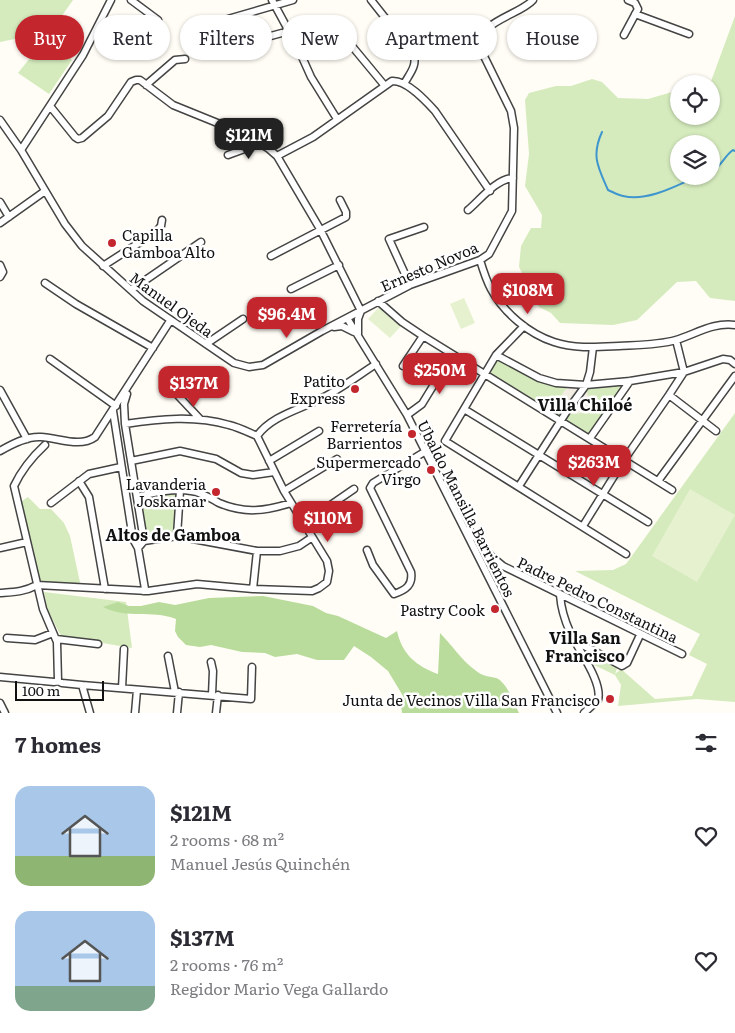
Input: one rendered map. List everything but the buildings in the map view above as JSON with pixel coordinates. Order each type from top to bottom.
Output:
[{"type":"street","points":[[21,150],[83,55],[111,0]]},
{"type":"street","points":[[131,0],[151,15]]},
{"type":"street","points":[[240,15],[274,3],[292,0]]},
{"type":"street","points":[[372,0],[415,58],[416,65],[404,84]]},
{"type":"street","name":"Ernesto Novoa","points":[[330,327],[410,285],[480,260],[492,251],[512,211],[514,128],[511,111],[480,48],[479,42],[482,36],[495,23],[524,8],[533,0]]},
{"type":"street","points":[[624,35],[638,6],[628,0]]},
{"type":"street","points":[[274,3],[282,18]]},
{"type":"street","points":[[635,14],[689,34]]},
{"type":"street","points":[[357,52],[385,86]]},
{"type":"street","points":[[146,85],[175,60],[180,60]]},
{"type":"street","points":[[303,60],[337,119]]},
{"type":"street","points":[[50,106],[75,137],[78,139],[82,138],[108,116],[131,82],[140,80],[173,104],[261,143],[277,156],[339,265],[361,311],[358,319],[358,335],[342,326],[330,327]]},
{"type":"street","points":[[277,156],[313,137],[395,80],[404,84],[424,99],[435,111],[490,191]]},
{"type":"street","name":"Manuel Ojeda","points":[[0,120],[21,150],[44,192],[72,234],[103,266],[131,290],[170,321],[234,363],[244,366],[258,366],[269,362],[330,327]]},
{"type":"street","points":[[228,155],[261,143]]},
{"type":"street","points":[[468,210],[505,180],[514,178]]},
{"type":"street","points":[[0,223],[44,192]]},
{"type":"street","points":[[271,256],[346,216],[340,200]]},
{"type":"street","points":[[0,202],[9,217]]},
{"type":"street","points":[[103,266],[156,232],[161,226],[162,220]]},
{"type":"street","points":[[410,285],[389,238],[424,227]]},
{"type":"street","points":[[131,290],[202,242]]},
{"type":"street","points":[[480,260],[491,288],[499,302],[524,326],[555,342],[593,347],[650,344],[676,340],[714,326],[735,325]]},
{"type":"street","points":[[0,265],[3,272],[0,278]]},
{"type":"street","points":[[291,289],[339,265]]},
{"type":"street","points":[[45,283],[76,304],[153,348]]},
{"type":"street","points":[[378,301],[402,322],[423,336],[672,490]]},
{"type":"street","name":"Ubaldo Mansilla Barrientos","points":[[347,318],[407,415],[557,713]]},
{"type":"street","points":[[206,344],[243,319]]},
{"type":"street","points":[[0,451],[27,439],[41,437],[81,443],[91,440],[98,434],[115,409],[170,321]]},
{"type":"street","points":[[524,326],[496,355],[445,441],[626,554]]},
{"type":"street","points":[[404,366],[423,336]]},
{"type":"street","points":[[583,526],[624,460],[684,372],[676,340]]},
{"type":"street","points":[[519,486],[586,385],[590,372],[593,347]]},
{"type":"street","points":[[407,415],[422,404],[452,354]]},
{"type":"street","points":[[496,355],[540,378],[556,383],[586,385],[630,381],[684,372],[723,359],[730,360],[735,364]]},
{"type":"street","points":[[50,359],[115,409],[121,467],[134,539],[138,548],[145,589],[143,591]]},
{"type":"street","points":[[257,436],[264,428],[298,408],[326,396],[376,364]]},
{"type":"street","points":[[658,481],[735,376]]},
{"type":"street","points":[[132,381],[124,404],[125,424],[144,541]]},
{"type":"street","points":[[590,438],[630,381]]},
{"type":"street","points":[[169,386],[200,419]]},
{"type":"street","points":[[0,390],[27,439]]},
{"type":"street","points":[[669,395],[716,431]]},
{"type":"street","points":[[464,410],[648,522]]},
{"type":"street","points":[[0,593],[16,593],[37,585],[143,591],[197,584],[253,589],[312,591],[327,582],[329,571],[327,561],[311,538],[284,491],[257,436],[230,425],[200,419],[156,419],[125,424]]},
{"type":"street","points":[[269,461],[319,431]]},
{"type":"street","points":[[45,446],[31,458],[20,472],[14,486],[43,609],[55,636],[58,681]]},
{"type":"street","points":[[131,461],[180,451],[216,459],[241,473],[253,475],[274,472]]},
{"type":"street","points":[[367,550],[373,565],[394,594],[411,584],[413,580],[411,572],[370,488],[373,482],[426,451]]},
{"type":"street","points":[[284,491],[337,459]]},
{"type":"street","points":[[51,504],[89,474],[121,467]]},
{"type":"street","points":[[79,481],[88,497],[105,588]]},
{"type":"street","points":[[303,524],[354,489]]},
{"type":"street","points":[[137,497],[180,490],[199,493],[225,505],[247,510],[265,510],[291,503]]},
{"type":"street","points":[[177,536],[180,490]]},
{"type":"street","name":"Padre Pedro Constantina","points":[[462,522],[497,562],[682,654]]},
{"type":"street","points":[[138,548],[144,541],[177,536],[258,551],[280,551],[298,546],[311,538]]},
{"type":"street","points":[[0,548],[27,542]]},
{"type":"street","points":[[253,589],[258,551]]},
{"type":"street","points":[[560,595],[563,614],[599,689],[598,700],[584,713]]},
{"type":"street","points":[[575,641],[622,666],[627,663],[640,634]]},
{"type":"street","points":[[7,638],[35,640],[55,636],[98,644]]},
{"type":"street","points":[[122,688],[124,649]]},
{"type":"street","points":[[168,656],[177,692],[177,713]]},
{"type":"street","points":[[211,662],[216,713]]},
{"type":"street","points":[[0,678],[58,681],[82,685],[251,699],[252,667]]},
{"type":"street","points":[[82,685],[90,713]]},
{"type":"street","points":[[134,713],[137,690]]},
{"type":"street","points":[[0,703],[4,713]]},
{"type":"green space","points":[[0,0],[73,0],[62,15],[15,15],[15,39],[0,42]]},
{"type":"green space","points":[[735,16],[735,301],[710,298],[696,281],[677,282],[637,320],[613,325],[560,323],[551,313],[539,307],[519,267],[521,246],[531,228],[541,228],[542,215],[525,186],[529,154],[525,100],[529,93],[556,86],[571,86],[592,79],[602,82],[618,98],[648,99],[670,93],[670,125],[720,125],[720,75],[713,75]]},
{"type":"green space","points":[[28,60],[72,60],[49,94],[18,73]]},
{"type":"green space","points":[[464,298],[475,323],[461,329],[450,304]]},
{"type":"green space","points":[[380,306],[401,326],[390,338],[368,319]]},
{"type":"green space","points":[[496,356],[557,384],[628,382],[590,438],[486,374]]},
{"type":"green space","points":[[735,413],[735,702],[697,699],[618,706],[621,685],[615,675],[594,665],[590,652],[618,666],[615,674],[621,669],[655,699],[692,696],[707,664],[689,655],[700,634],[575,571],[613,570],[626,564]]},
{"type":"green space","points":[[690,489],[735,515],[697,582],[652,556]]},
{"type":"green space","points":[[178,492],[175,534],[147,537],[140,498]]},
{"type":"green space","points":[[28,497],[40,509],[51,509],[64,523],[70,536],[81,587],[38,584],[19,503]]},
{"type":"green space","points":[[44,592],[126,602],[132,648],[61,636],[48,611]]},
{"type":"green space","points":[[263,596],[313,606],[386,638],[397,631],[406,653],[423,667],[438,674],[440,633],[461,657],[480,674],[496,678],[503,683],[519,713],[402,713],[403,696],[388,671],[354,646],[344,660],[317,660],[297,654],[275,657],[265,653],[242,652],[211,645],[200,647],[186,645],[175,631],[176,619],[157,615],[122,613],[103,607],[118,602],[129,606],[141,606],[159,602],[175,605],[209,598]]},
{"type":"shaded area","points":[[575,386],[585,390],[589,400],[585,410],[575,414],[565,410],[561,400],[565,390]]},
{"type":"waterway","points":[[602,132],[596,155],[608,190],[623,196],[642,197],[678,185]]},
{"type":"waterway","points":[[720,165],[733,150],[735,151]]},
{"type":"place","name":"Capilla Gamboa Alto","points":[[112,243]]},
{"type":"place","name":"Patito Express","points":[[355,389]]},
{"type":"place","name":"Ferretería Barrientos","points":[[412,434]]},
{"type":"place","name":"Supermercado Virgo","points":[[431,470]]},
{"type":"place","name":"Lavanderia Joskamar","points":[[216,492]]},
{"type":"place","name":"Pastry Cook","points":[[495,609]]},
{"type":"place","name":"Junta de Vecinos Villa San Francisco","points":[[610,699]]},
{"type":"district","name":"Villa Chiloé","points":[[585,404]]},
{"type":"district","name":"Altos de Gamboa","points":[[173,534]]},
{"type":"district","name":"Villa San Francisco","points":[[585,646]]}]
